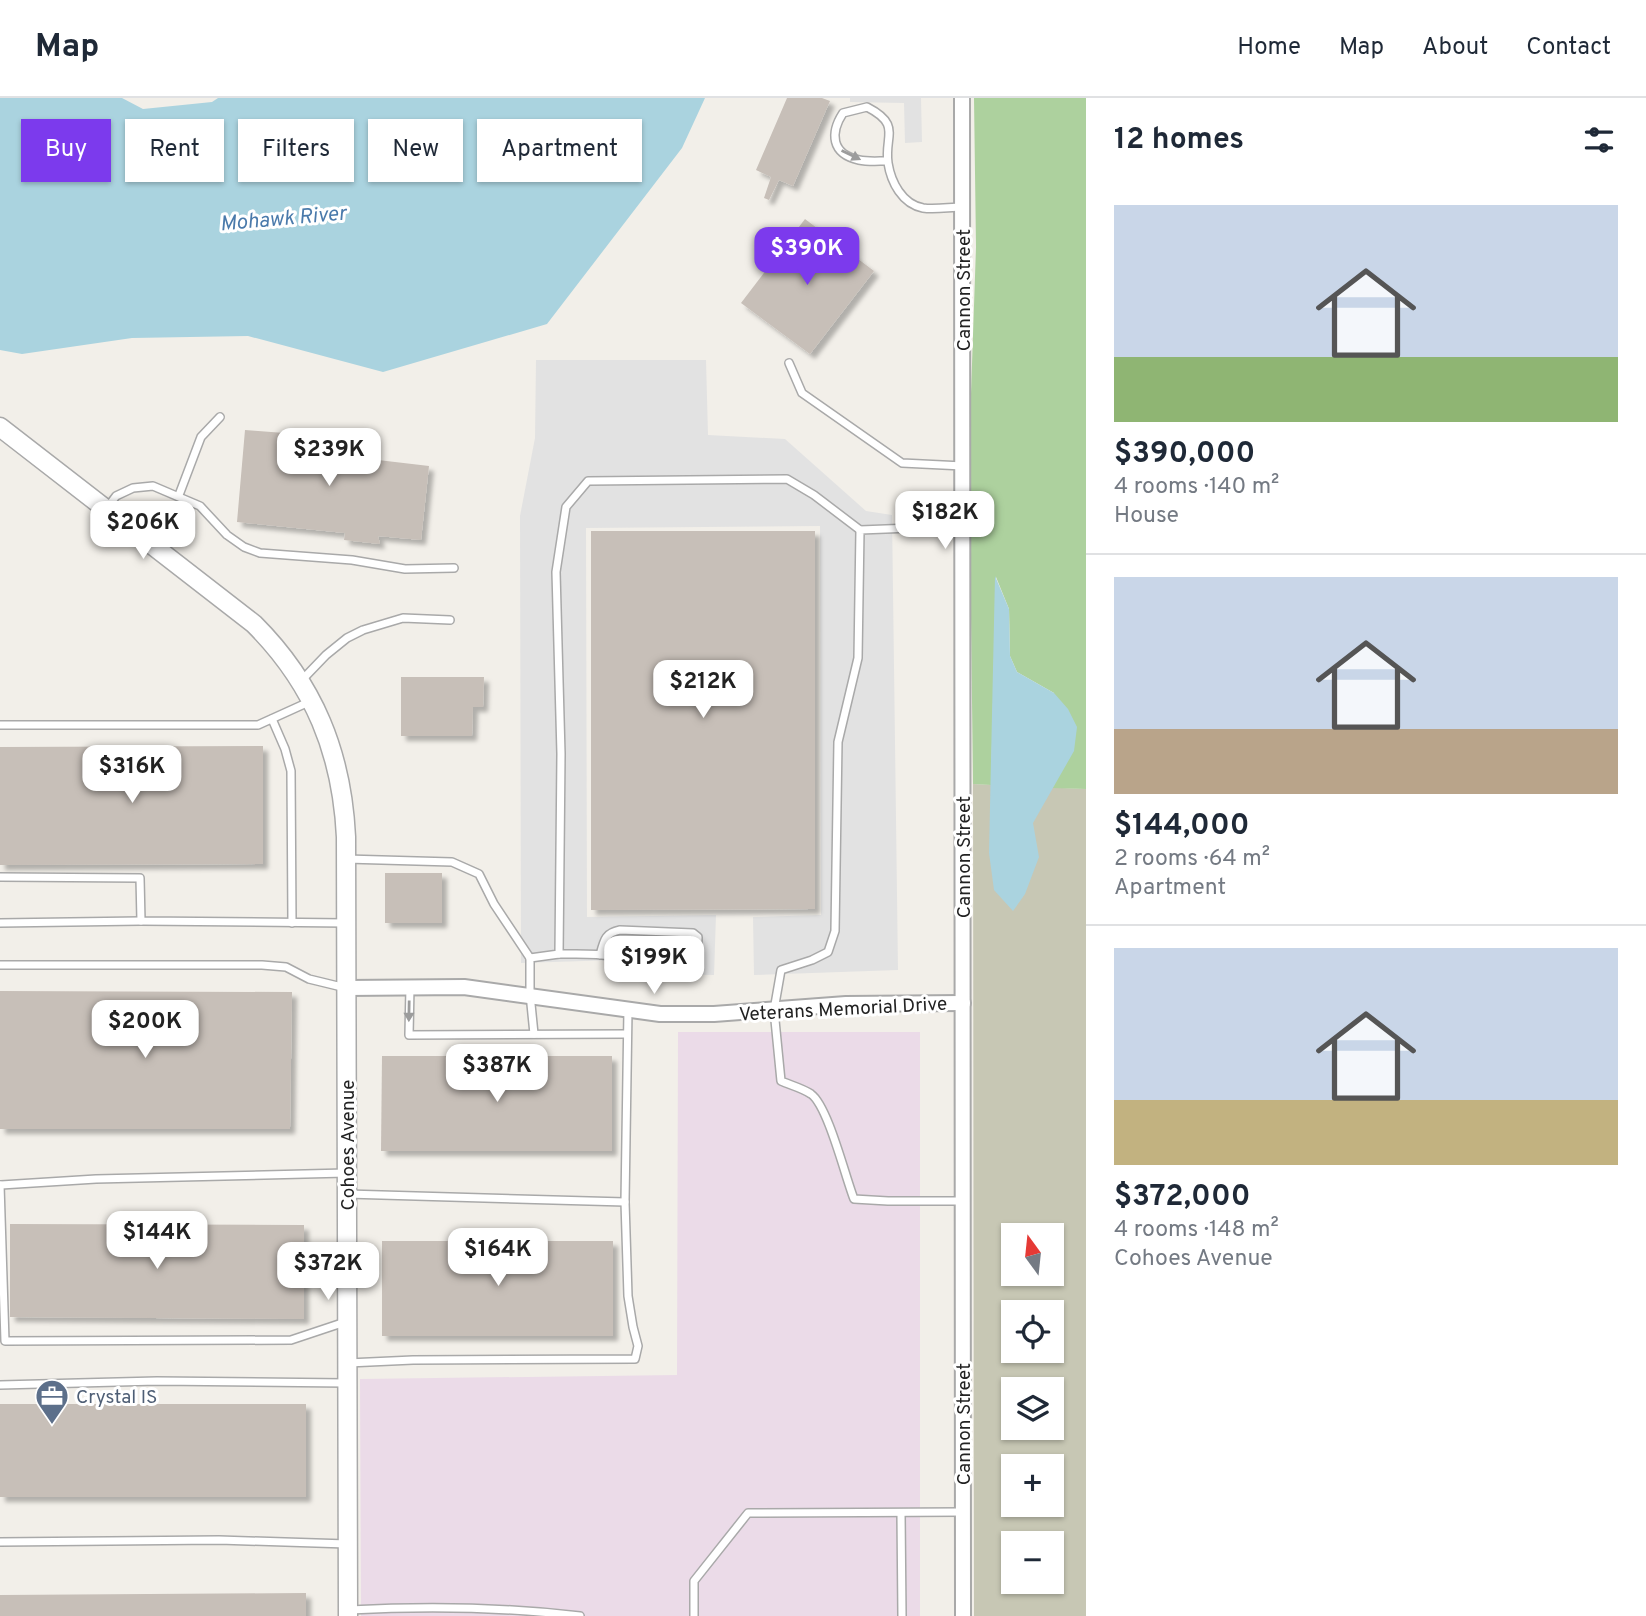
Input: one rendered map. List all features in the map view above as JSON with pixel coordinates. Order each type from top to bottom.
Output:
[{"type":"street","name":"Cannon Street","points":[[962,98],[962,1616]]},
{"type":"street","name":"Cohoes Avenue","points":[[0,427],[254,624],[272,642],[312,701],[333,752],[344,809],[346,859],[348,1613]]},
{"type":"street","name":"Veterans Memorial Drive","points":[[346,988],[464,987],[628,1010],[686,1014],[846,1004],[963,1003]]},
{"type":"lane","points":[[887,161],[861,161],[848,157],[839,149],[834,138],[835,126],[844,113],[867,107],[879,113],[887,123],[891,135],[887,161],[895,187],[904,198],[922,208],[963,207]]},
{"type":"lane","points":[[789,363],[802,393],[902,463],[963,466]]},
{"type":"lane","points":[[179,495],[201,437],[220,417]]},
{"type":"lane","points":[[559,954],[561,754],[556,572],[566,507],[587,481],[787,479],[814,495],[860,530],[963,526]]},
{"type":"lane","points":[[106,509],[116,496],[133,488],[153,486],[200,506],[227,535],[244,547],[260,553],[352,560],[405,569],[454,568]]},
{"type":"lane","points":[[860,530],[858,658],[838,742],[835,931],[828,952],[781,970],[774,1010],[781,1081],[812,1095],[829,1123],[853,1199],[963,1201]]},
{"type":"lane","points":[[300,682],[326,655],[347,638],[363,630],[403,618],[450,620]]},
{"type":"lane","points":[[0,725],[258,725],[312,701]]},
{"type":"lane","points":[[272,719],[291,771],[292,923]]},
{"type":"lane","points":[[346,859],[452,862],[479,874],[494,904],[530,958],[534,1034]]},
{"type":"lane","points":[[0,877],[140,878],[141,921]]},
{"type":"lane","points":[[0,923],[346,923]]},
{"type":"lane","points":[[530,958],[559,954],[600,955],[619,958],[627,966],[636,967],[691,965],[697,961],[698,937],[693,933],[621,930],[605,936],[600,955]]},
{"type":"lane","points":[[0,965],[262,965],[286,967],[309,979],[346,988]]},
{"type":"lane","points":[[410,987],[409,1035],[627,1034]]},
{"type":"lane","points":[[347,1363],[635,1359],[638,1346],[628,1296],[625,1202],[628,1010]]},
{"type":"lane","points":[[347,1173],[96,1179],[1,1185],[5,1341],[291,1340],[347,1322]]},
{"type":"lane","points":[[347,1194],[625,1202]]},
{"type":"lane","points":[[0,1385],[157,1381],[347,1383]]},
{"type":"lane","points":[[694,1616],[694,1581],[748,1513],[962,1512]]},
{"type":"lane","points":[[901,1513],[902,1616]]},
{"type":"lane","points":[[0,1542],[219,1540],[348,1544]]},
{"type":"lane","points":[[348,1613],[398,1608],[519,1610],[580,1616]]},
{"type":"shaded area","points":[[850,98],[921,98],[922,142],[905,143],[904,103],[850,102]]},
{"type":"shaded area","points":[[536,360],[706,360],[708,435],[785,439],[866,511],[892,515],[898,970],[754,975],[753,917],[821,915],[820,526],[586,528],[587,917],[716,915],[714,975],[626,974],[616,960],[521,963],[520,516],[535,438]]},
{"type":"shaded area","points":[[973,784],[1086,789],[1086,1616],[974,1616]]},
{"type":"shaded area","points":[[678,1032],[920,1032],[920,1616],[361,1616],[360,1379],[677,1375]]},
{"type":"green space","points":[[974,98],[1086,98],[1086,789],[1052,788],[1056,779],[1054,693],[1017,672],[1010,656],[1009,609],[996,577],[991,785],[973,784],[969,452],[976,247]]},
{"type":"water","name":"Mohawk River","points":[[0,98],[122,98],[143,109],[212,102],[218,98],[705,98],[682,148],[547,324],[383,372],[248,336],[132,338],[22,354],[0,350]]},
{"type":"water","points":[[995,576],[1009,609],[1010,656],[1017,672],[1054,693],[1068,709],[1077,727],[1074,751],[1033,823],[1039,857],[1025,894],[1013,911],[994,890],[989,853]]},
{"type":"building","points":[[787,98],[822,98],[830,101],[793,186],[779,180],[769,200],[764,198],[771,177],[756,170]]},
{"type":"building","points":[[805,219],[874,271],[810,354],[741,303]]},
{"type":"building","points":[[245,430],[363,439],[361,458],[429,466],[421,540],[378,536],[380,544],[344,540],[345,533],[237,522]]},
{"type":"building","points":[[591,531],[815,531],[815,909],[591,910]]},
{"type":"building","points":[[401,677],[484,677],[483,707],[473,707],[472,736],[401,736]]},
{"type":"building","points":[[263,746],[263,864],[0,865],[0,747]]},
{"type":"building","points":[[385,873],[442,873],[442,923],[385,923]]},
{"type":"building","points":[[0,991],[292,992],[290,1129],[0,1129]]},
{"type":"building","points":[[382,1056],[612,1056],[612,1151],[381,1151]]},
{"type":"building","points":[[10,1224],[304,1225],[304,1319],[10,1317]]},
{"type":"building","points":[[382,1241],[613,1241],[613,1336],[382,1336]]},
{"type":"building","points":[[0,1404],[306,1404],[306,1497],[0,1497]]},
{"type":"building","points":[[306,1593],[306,1616],[0,1616],[0,1595]]},
{"type":"place","name":"Crystal IS","points":[[52,1426]]}]
